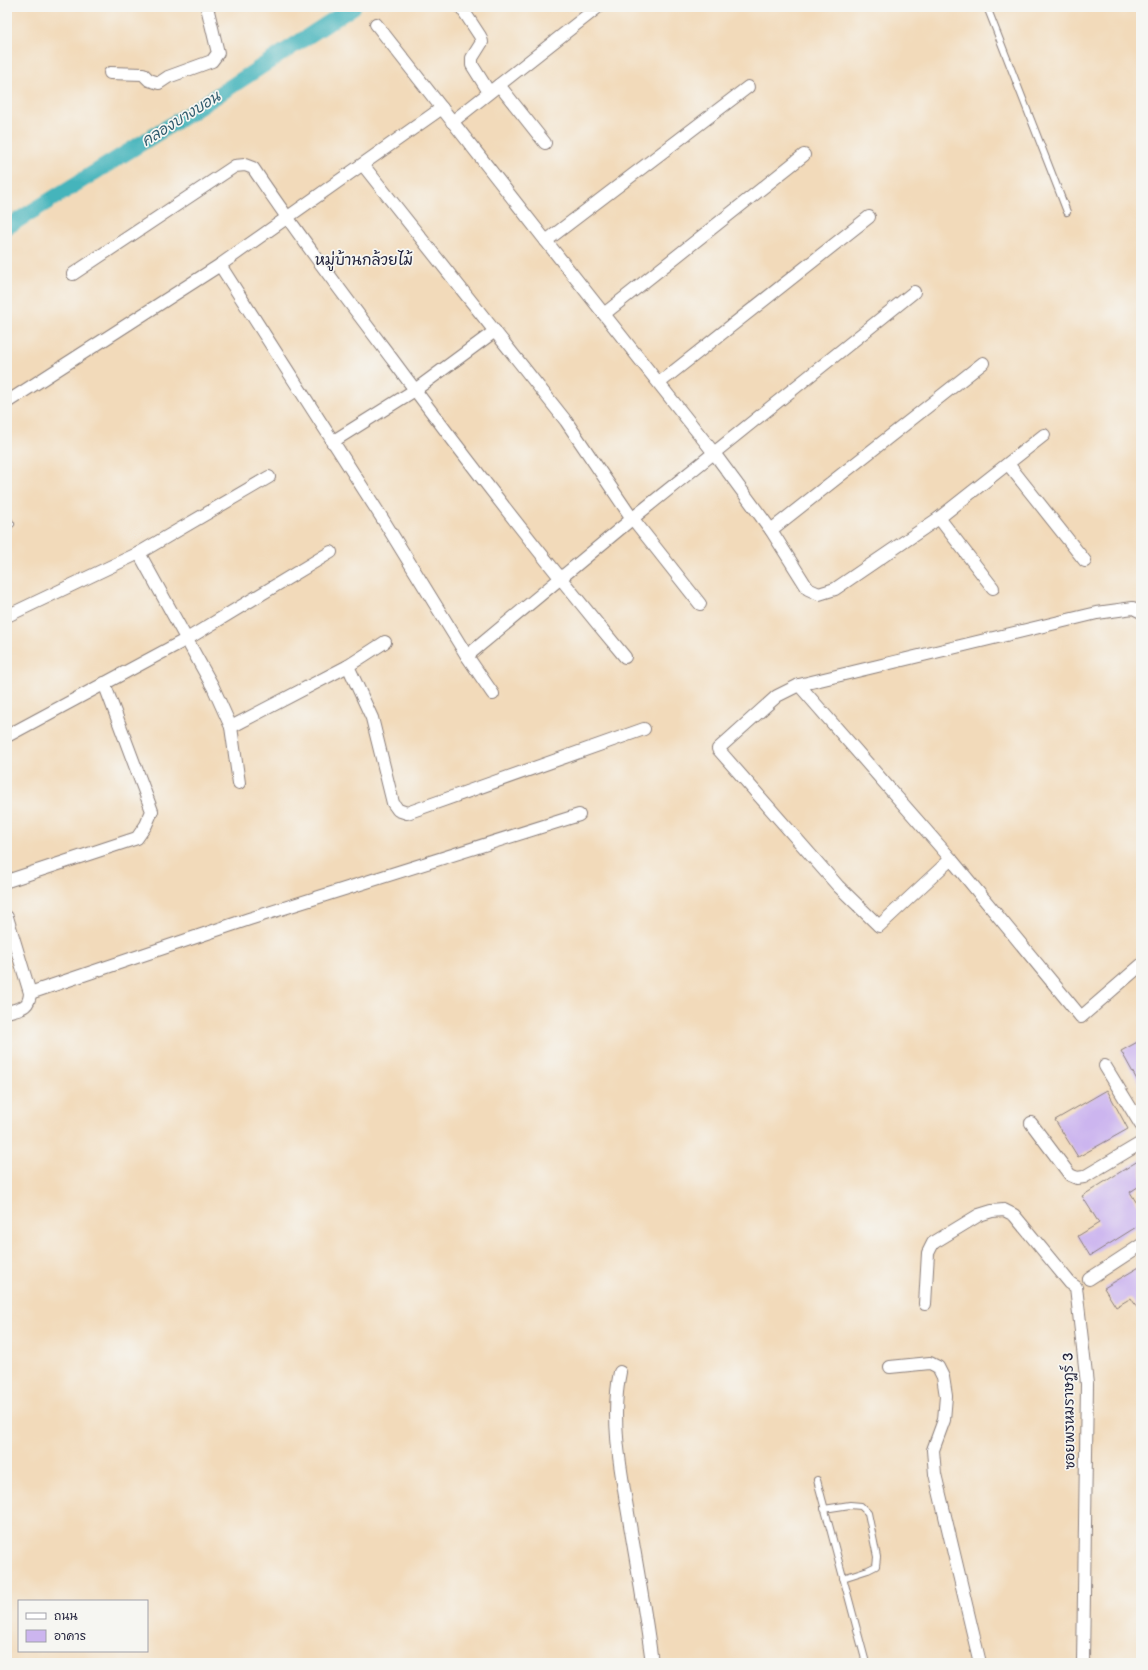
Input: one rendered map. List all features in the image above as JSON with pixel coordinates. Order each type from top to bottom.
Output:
[{"type":"street","points":[[110,73],[143,74],[149,80],[159,83],[168,77],[212,61],[218,53],[207,7]]},
{"type":"street","points":[[460,7],[480,36],[482,42],[472,58],[472,64],[546,143]]},
{"type":"street","points":[[452,122],[598,7]]},
{"type":"street","points":[[376,24],[714,453],[771,530],[808,589],[819,594],[835,589],[939,518],[1044,435]]},
{"type":"street","points":[[546,241],[748,87]]},
{"type":"street","points":[[7,402],[220,266],[364,165],[442,108]]},
{"type":"street","points":[[604,314],[804,155]]},
{"type":"street","points":[[73,274],[234,166],[245,164],[253,168],[287,219],[491,492],[560,580],[625,657]]},
{"type":"street","points":[[364,165],[566,422],[633,518],[700,604]]},
{"type":"street","points":[[659,383],[869,217]]},
{"type":"street","points":[[220,266],[382,518],[467,656],[493,694]]},
{"type":"street","points":[[467,656],[633,518],[914,292]]},
{"type":"street","points":[[332,442],[415,390],[494,331]]},
{"type":"street","points":[[771,530],[983,363]]},
{"type":"street","points":[[1008,464],[1085,561]]},
{"type":"street","points":[[7,616],[139,552],[269,477]]},
{"type":"street","points":[[939,518],[993,588]]},
{"type":"street","points":[[139,552],[213,687],[231,726],[239,783]]},
{"type":"street","points":[[7,736],[187,639],[331,552]]},
{"type":"street","points":[[950,859],[879,926],[838,886],[718,749],[777,696],[799,685],[1097,614],[1133,608],[1141,612]]},
{"type":"street","points":[[231,726],[348,666],[385,642]]},
{"type":"street","points":[[348,666],[372,718],[393,803],[398,810],[407,813],[644,728]]},
{"type":"street","points":[[7,881],[136,838],[146,825],[152,812],[104,683]]},
{"type":"street","points":[[799,685],[950,859],[1081,1017],[1141,965]]},
{"type":"street","points":[[30,993],[248,919],[580,815]]},
{"type":"street","points":[[7,917],[30,993],[28,1004],[24,1007],[7,1012]]},
{"type":"street","points":[[1105,1066],[1141,1125]]},
{"type":"street","points":[[1031,1123],[1070,1175],[1077,1178],[1084,1177],[1141,1143]]},
{"type":"street","name":"ซอยพรหมราษฎร์ 3","points":[[925,1304],[928,1253],[933,1243],[979,1215],[992,1211],[1004,1210],[1014,1215],[1070,1283],[1076,1287],[1087,1384],[1083,1663]]},
{"type":"street","points":[[1089,1279],[1141,1245]]},
{"type":"street","points":[[890,1367],[930,1363],[938,1367],[943,1377],[946,1396],[944,1420],[933,1450],[935,1474],[980,1663]]},
{"type":"street","points":[[620,1372],[617,1387],[616,1415],[619,1456],[652,1663]]},
{"type":"lane","points":[[987,7],[1067,212]]},
{"type":"lane","points":[[7,518],[11,524]]},
{"type":"lane","points":[[817,1480],[866,1663]]},
{"type":"lane","points":[[824,1509],[850,1505],[862,1506],[868,1513],[877,1557],[876,1566],[843,1578]]},
{"type":"building","points":[[1141,1040],[1141,1087],[1121,1051]]},
{"type":"building","points":[[1107,1090],[1128,1129],[1078,1157],[1055,1120]]},
{"type":"building","points":[[1141,1159],[1141,1185],[1130,1192],[1141,1210],[1141,1224],[1090,1256],[1078,1236],[1099,1223],[1082,1196]]},
{"type":"building","points":[[1141,1266],[1141,1314],[1131,1298],[1116,1307],[1104,1288]]},
{"type":"waterway","name":"คลองบางบอน","points":[[7,227],[190,113],[353,7]]},
{"type":"district","name":"หมู่บ้านกล้วยไม้","points":[[364,260]]}]
